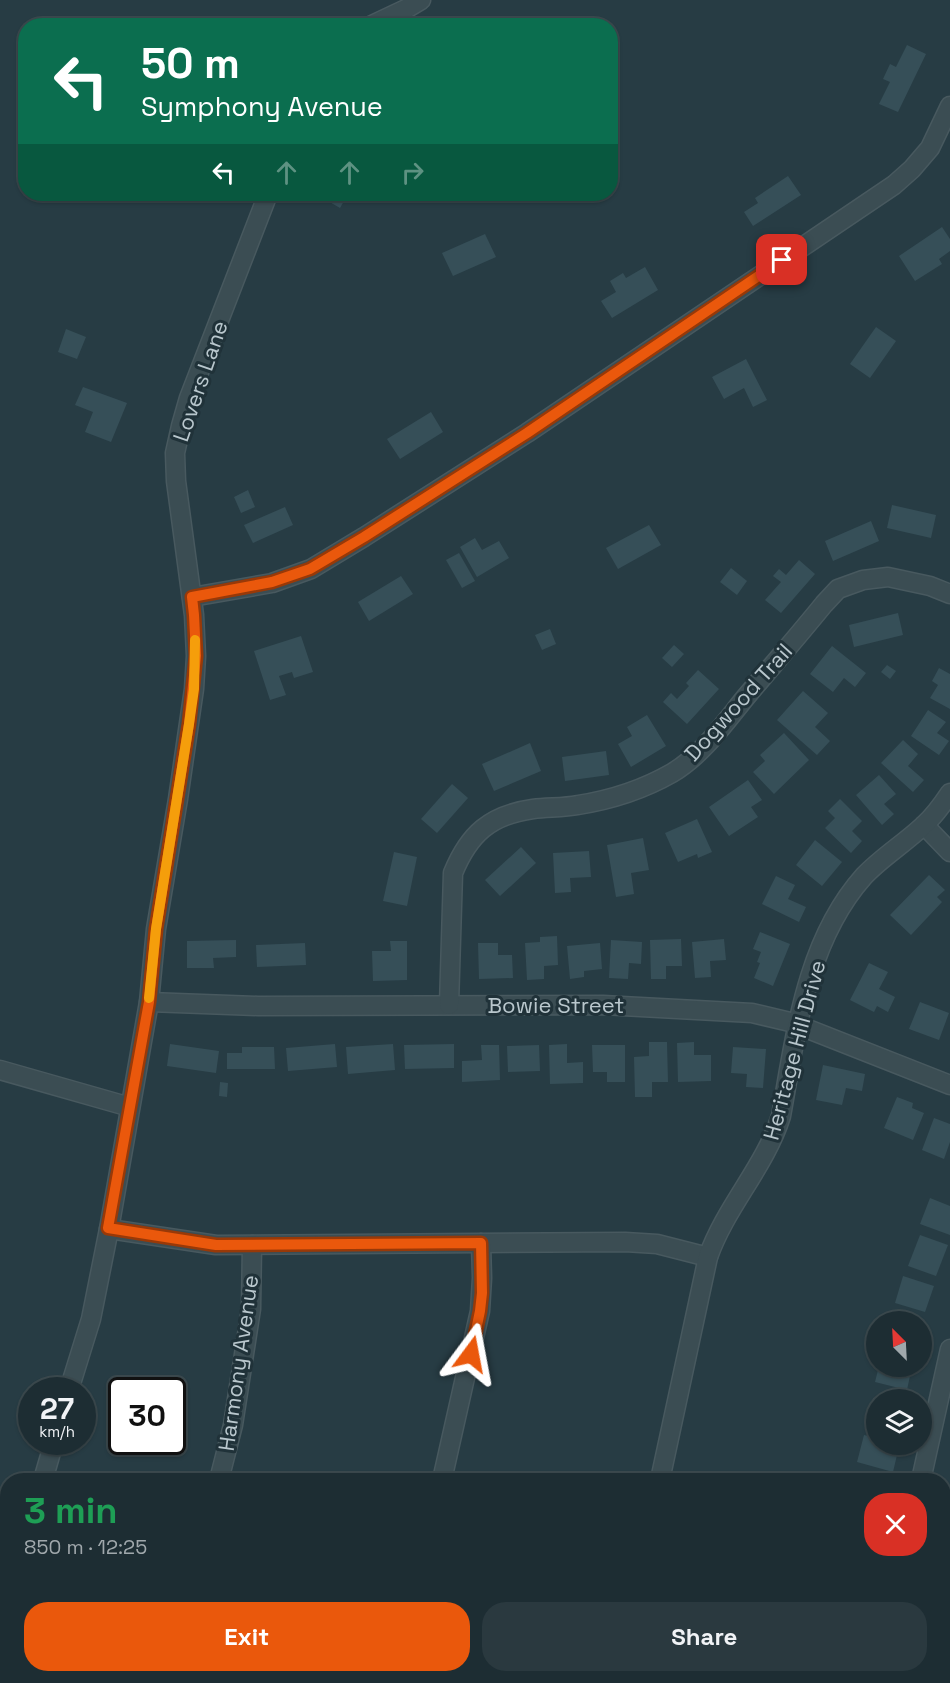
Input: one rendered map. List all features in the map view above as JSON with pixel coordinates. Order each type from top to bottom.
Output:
[{"type":"street","points":[[386,18],[421,0]]},
{"type":"street","points":[[192,597],[272,582],[310,569],[527,433],[894,185],[930,148],[950,106]]},
{"type":"street","name":"Lovers Lane","points":[[73,1377],[91,1319],[149,1002],[156,929],[194,689],[196,656],[194,615],[176,481],[175,453],[189,398],[265,201]]},
{"type":"street","name":"Dogwood Trail","points":[[448,1005],[453,873],[460,855],[474,835],[510,813],[534,808],[576,806],[612,799],[672,773],[692,759],[718,731],[838,589],[863,580],[888,577],[930,586],[950,594]]},
{"type":"street","name":"Heritage Hill Drive","points":[[662,1473],[708,1257],[719,1229],[765,1155],[777,1131],[798,1025],[820,948],[843,902],[866,874],[924,825],[950,793]]},
{"type":"street","points":[[924,825],[950,852]]},
{"type":"street","name":"Bowie Street","points":[[149,1002],[258,1006],[603,1005],[752,1013],[798,1025],[950,1085]]},
{"type":"street","points":[[0,1070],[130,1107]]},
{"type":"street","points":[[108,1228],[203,1244],[643,1243],[676,1248],[708,1257]]},
{"type":"street","points":[[444,1473],[480,1311],[481,1243]]},
{"type":"street","name":"Harmony Avenue","points":[[221,1473],[232,1425],[251,1309],[252,1245]]},
{"type":"street","points":[[923,1473],[950,1349]]},
{"type":"street","points":[[45,1473],[50,1455]]},
{"type":"building","points":[[907,45],[926,54],[898,112],[879,104],[890,82],[883,79],[890,64],[896,67]]},
{"type":"building","points":[[788,176],[801,195],[753,226],[744,212],[758,203],[755,198]]},
{"type":"building","points":[[328,201],[344,201],[340,208]]},
{"type":"building","points":[[942,227],[950,239],[950,251],[939,259],[942,264],[915,281],[899,256]]},
{"type":"building","points":[[485,234],[496,257],[453,276],[442,253]]},
{"type":"building","points":[[645,267],[658,290],[612,318],[601,301],[616,292],[610,281],[623,273],[626,278]]},
{"type":"building","points":[[876,327],[896,341],[870,378],[850,364]]},
{"type":"building","points":[[66,329],[86,337],[77,359],[58,352]]},
{"type":"building","points":[[746,359],[767,400],[753,407],[744,388],[724,399],[712,377]]},
{"type":"building","points":[[83,387],[127,403],[111,442],[85,432],[93,412],[75,405]]},
{"type":"building","points":[[431,412],[443,432],[400,459],[387,439]]},
{"type":"building","points":[[248,490],[255,507],[241,513],[234,497]]},
{"type":"building","points":[[892,505],[936,515],[931,538],[887,528]]},
{"type":"building","points":[[285,507],[293,525],[253,543],[244,525]]},
{"type":"building","points":[[871,521],[879,541],[833,561],[825,541]]},
{"type":"building","points":[[649,525],[661,545],[618,569],[606,548]]},
{"type":"building","points":[[475,538],[482,550],[499,541],[509,558],[477,577],[460,547]]},
{"type":"building","points":[[459,553],[475,581],[462,588],[446,560]]},
{"type":"building","points":[[799,560],[815,574],[781,613],[765,600],[781,582],[773,576],[779,569],[786,575]]},
{"type":"building","points":[[731,568],[747,581],[737,595],[720,582]]},
{"type":"building","points":[[401,576],[413,594],[369,621],[358,602]]},
{"type":"building","points":[[898,613],[903,635],[854,647],[849,625]]},
{"type":"building","points":[[550,629],[556,644],[542,650],[535,635]]},
{"type":"building","points":[[301,636],[313,672],[294,678],[292,672],[279,676],[286,695],[270,700],[254,651]]},
{"type":"building","points":[[674,645],[684,654],[672,667],[662,658]]},
{"type":"building","points":[[832,646],[866,673],[855,687],[844,678],[833,692],[810,674]]},
{"type":"building","points":[[887,665],[896,671],[890,679],[881,672]]},
{"type":"building","points":[[939,668],[950,674],[950,709],[930,698],[938,685],[932,681]]},
{"type":"building","points":[[698,670],[719,689],[687,724],[663,702],[671,693],[677,699],[689,686],[686,683]]},
{"type":"building","points":[[803,691],[828,713],[815,727],[830,741],[817,755],[777,720]]},
{"type":"building","points":[[928,710],[946,722],[937,733],[949,741],[939,755],[911,736]]},
{"type":"building","points":[[647,715],[666,746],[631,767],[618,744],[632,736],[627,727]]},
{"type":"building","points":[[784,733],[809,760],[774,794],[753,772],[765,761],[760,755]]},
{"type":"building","points":[[903,740],[918,754],[908,766],[924,780],[913,792],[881,763]]},
{"type":"building","points":[[530,743],[541,771],[494,791],[482,764]]},
{"type":"building","points":[[606,751],[609,775],[565,781],[562,757]]},
{"type":"building","points":[[879,775],[896,794],[884,804],[894,814],[882,825],[856,795]]},
{"type":"building","points":[[748,780],[762,800],[751,807],[758,817],[729,836],[709,807]]},
{"type":"building","points":[[452,784],[468,798],[437,833],[421,819]]},
{"type":"building","points":[[840,799],[862,821],[852,831],[862,841],[851,853],[825,828],[835,818],[828,811]]},
{"type":"building","points":[[697,819],[712,852],[698,858],[697,854],[678,862],[665,833]]},
{"type":"building","points":[[643,838],[649,870],[631,873],[634,894],[616,897],[607,845]]},
{"type":"building","points":[[815,840],[842,862],[822,886],[796,865]]},
{"type":"building","points":[[521,847],[536,863],[500,896],[485,880]]},
{"type":"building","points":[[589,851],[591,877],[570,878],[571,892],[555,893],[553,853]]},
{"type":"building","points":[[394,852],[417,857],[407,906],[383,901]]},
{"type":"building","points":[[929,875],[945,890],[937,897],[942,902],[911,935],[890,915]]},
{"type":"building","points":[[776,876],[795,885],[788,899],[806,907],[799,922],[762,904]]},
{"type":"building","points":[[760,932],[790,944],[773,986],[754,978],[760,963],[757,962],[761,952],[753,949]]},
{"type":"building","points":[[557,936],[558,965],[544,966],[544,979],[527,980],[525,943],[540,942],[540,937]]},
{"type":"building","points":[[681,939],[682,966],[666,966],[666,979],[651,979],[650,940]]},
{"type":"building","points":[[724,939],[726,960],[710,961],[711,977],[695,978],[692,942]]},
{"type":"building","points":[[236,940],[236,957],[213,958],[214,968],[187,968],[187,941]]},
{"type":"building","points":[[611,940],[642,942],[641,964],[629,963],[628,979],[609,978]]},
{"type":"building","points":[[390,941],[407,941],[407,980],[373,981],[372,951],[391,951]]},
{"type":"building","points":[[305,943],[306,965],[257,967],[256,945]]},
{"type":"building","points":[[478,943],[498,943],[498,955],[512,955],[513,978],[479,979]]},
{"type":"building","points":[[600,943],[602,969],[584,971],[584,977],[570,979],[567,946]]},
{"type":"building","points":[[869,963],[888,972],[879,989],[895,997],[888,1012],[877,1006],[874,1012],[850,1000]]},
{"type":"building","points":[[920,1002],[949,1013],[939,1040],[909,1029]]},
{"type":"building","points":[[649,1042],[667,1042],[668,1082],[652,1082],[652,1097],[635,1097],[634,1057],[649,1056]]},
{"type":"building","points":[[694,1042],[694,1055],[711,1055],[711,1081],[678,1082],[677,1043]]},
{"type":"building","points":[[170,1044],[219,1051],[216,1073],[167,1066]]},
{"type":"building","points":[[335,1044],[337,1067],[288,1071],[286,1048]]},
{"type":"building","points":[[393,1044],[395,1070],[348,1074],[346,1047]]},
{"type":"building","points":[[454,1044],[454,1068],[405,1069],[404,1045]]},
{"type":"building","points":[[567,1044],[567,1063],[583,1062],[583,1083],[550,1084],[549,1045]]},
{"type":"building","points":[[481,1045],[499,1045],[500,1080],[462,1082],[462,1061],[482,1060]]},
{"type":"building","points":[[539,1045],[540,1071],[508,1072],[507,1046]]},
{"type":"building","points":[[592,1045],[625,1045],[625,1082],[607,1082],[607,1072],[593,1072]]},
{"type":"building","points":[[242,1047],[274,1047],[275,1069],[227,1069],[227,1053],[242,1053]]},
{"type":"building","points":[[733,1047],[766,1049],[763,1088],[746,1087],[747,1074],[731,1073]]},
{"type":"building","points":[[823,1065],[865,1074],[862,1091],[846,1088],[842,1105],[816,1100]]},
{"type":"building","points":[[220,1082],[228,1083],[227,1097],[219,1096]]},
{"type":"building","points":[[897,1097],[913,1103],[912,1108],[924,1113],[913,1140],[884,1128]]},
{"type":"building","points":[[934,1118],[950,1124],[950,1142],[944,1159],[922,1150]]},
{"type":"building","points":[[930,1198],[950,1206],[950,1235],[920,1224]]},
{"type":"building","points":[[920,1235],[948,1245],[936,1276],[908,1266]]},
{"type":"building","points":[[903,1276],[934,1286],[925,1311],[895,1303]]},
{"type":"building","points":[[876,1377],[910,1377],[907,1389],[875,1382]]},
{"type":"building","points":[[864,1435],[866,1436],[866,1455],[897,1455],[893,1472],[857,1462]]},
{"type":"slow traffic","points":[[149,998],[156,929],[194,689],[195,640]]},
{"type":"route","points":[[471,1354],[482,1293],[481,1243],[216,1245],[108,1228],[149,1002],[156,929],[194,689],[196,656],[192,597],[272,582],[310,569],[527,433],[782,260]]}]
